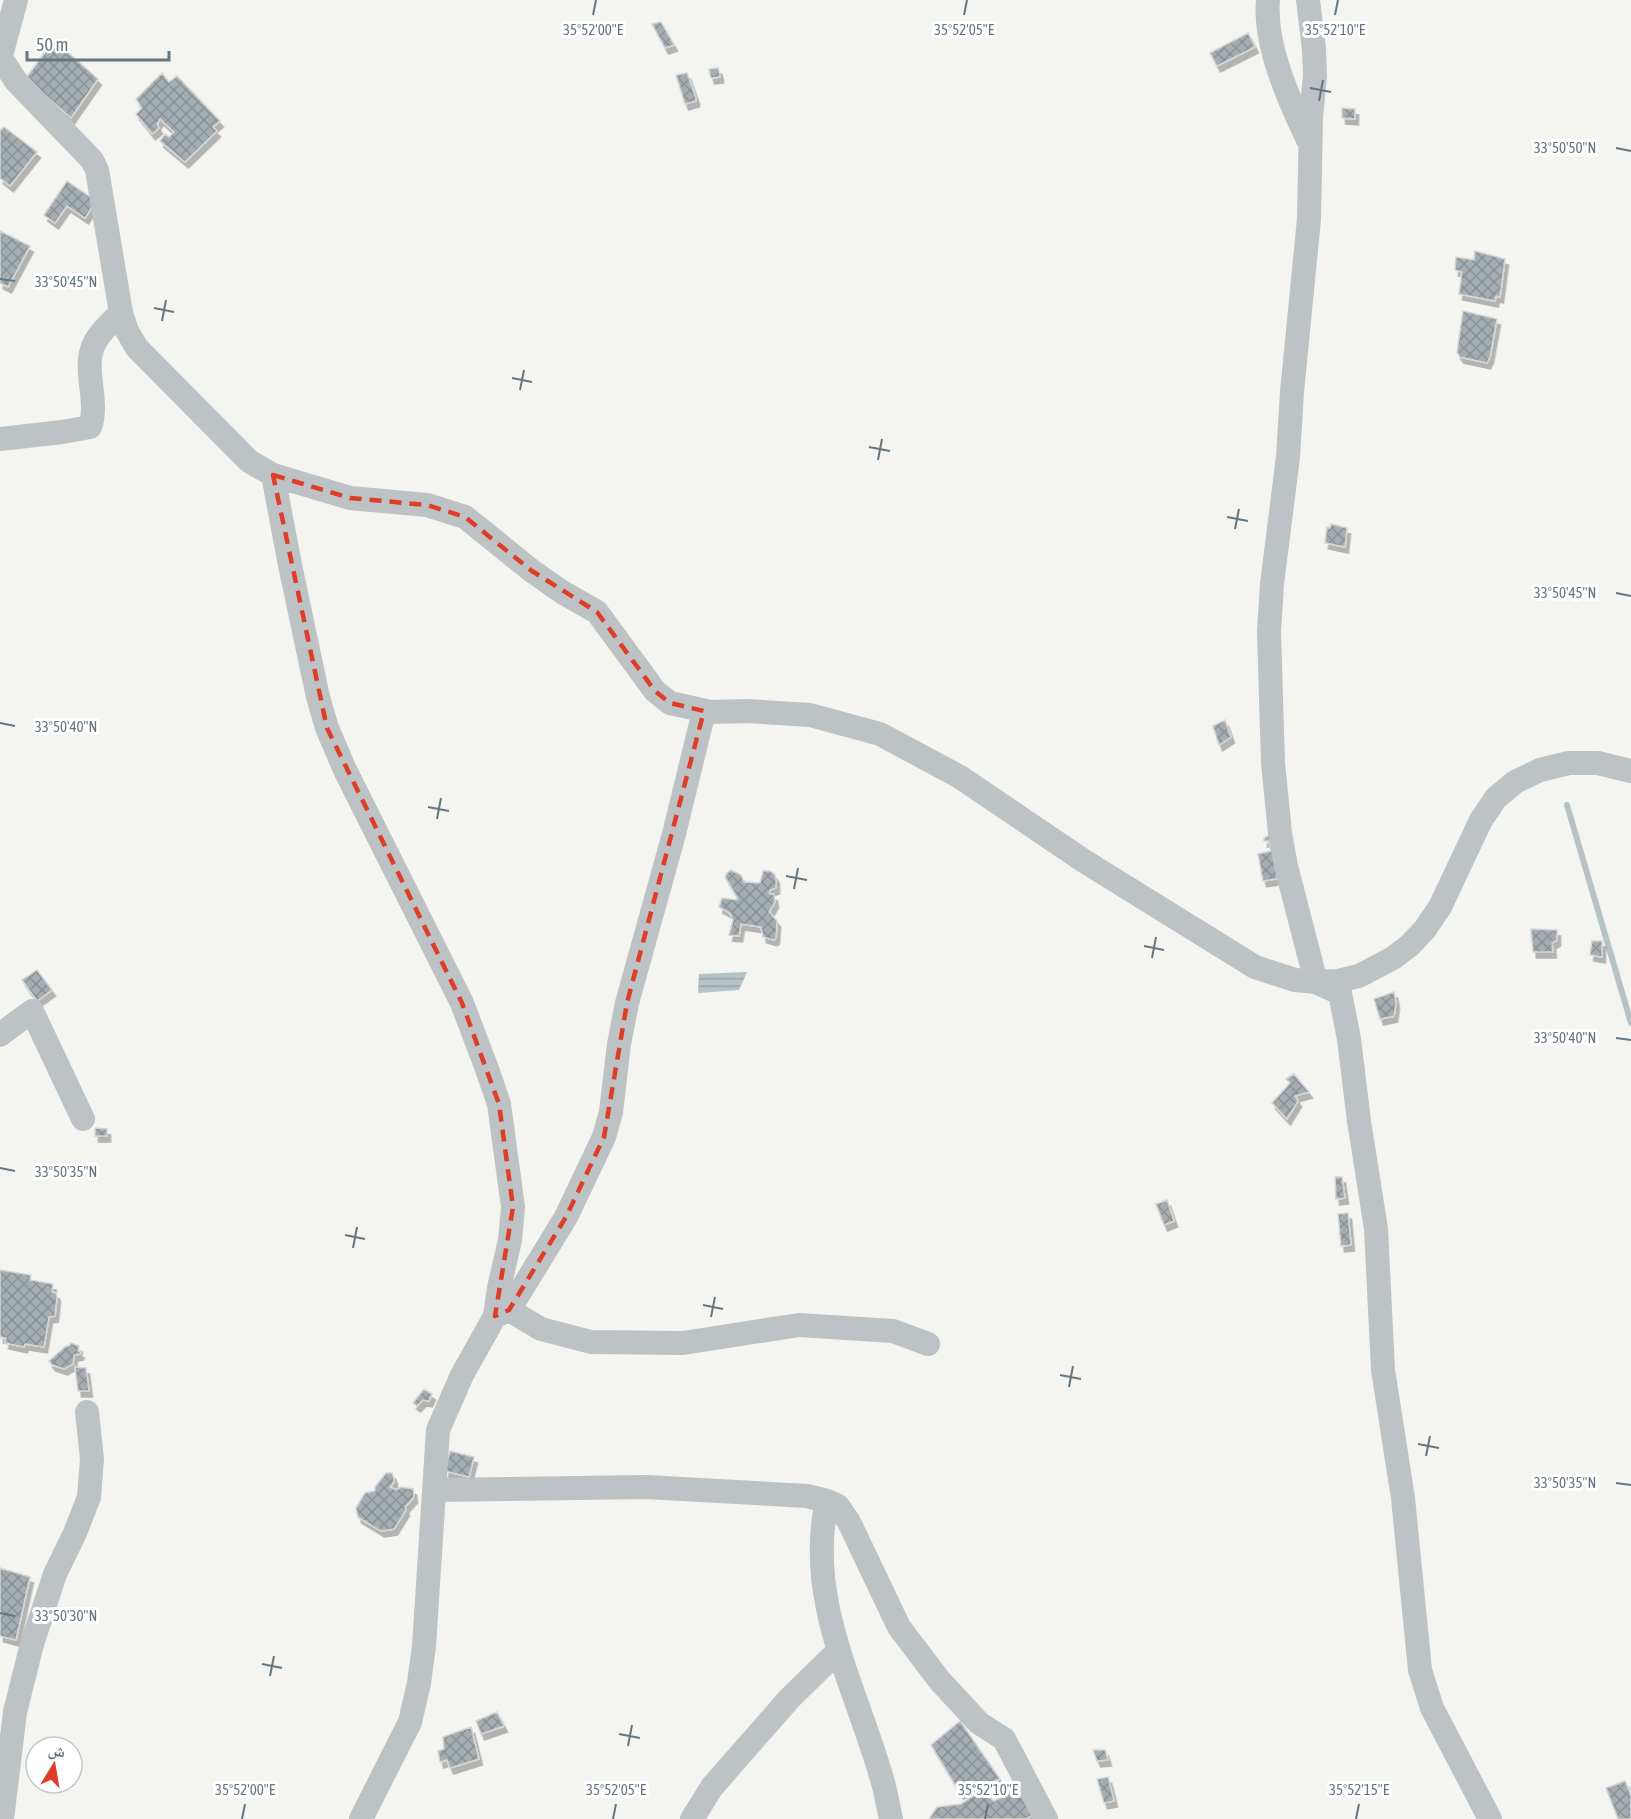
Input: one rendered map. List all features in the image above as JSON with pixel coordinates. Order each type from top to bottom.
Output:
[{"type":"street","points":[[16,0],[0,58],[16,81],[92,160],[97,170],[121,313],[127,331],[137,348],[249,461],[273,475],[350,498],[427,505],[465,517],[532,571],[597,612],[656,692],[670,703],[704,711],[810,714],[880,734],[960,777],[1113,879],[1255,967],[1295,980],[1316,982],[1338,981],[1359,976],[1393,958],[1410,945],[1425,929],[1440,907],[1481,820],[1496,798],[1515,782],[1540,770],[1569,763],[1598,763],[1631,771]]},
{"type":"street","points":[[1268,0],[1266,16],[1274,50],[1289,100],[1310,145]]},
{"type":"street","points":[[1308,0],[1315,76],[1310,145],[1309,219],[1293,370],[1288,457],[1272,584],[1269,632],[1273,763],[1280,833],[1286,866],[1316,982]]},
{"type":"street","points":[[0,439],[90,427],[94,415],[89,365],[94,342],[121,313]]},
{"type":"street","points":[[273,475],[318,697],[327,728],[345,770],[462,1003],[499,1104],[513,1207],[510,1240],[499,1288],[502,1313]]},
{"type":"street","points":[[361,1819],[410,1722],[419,1683],[424,1646],[438,1430],[452,1396],[502,1313],[567,1216],[604,1137],[611,1112],[627,1004],[674,834],[704,711]]},
{"type":"street","points":[[1316,982],[1340,993],[1349,1039],[1376,1229],[1383,1370],[1403,1498],[1420,1670],[1432,1708],[1490,1819]]},
{"type":"street","points":[[0,1035],[33,1011],[83,1119]]},
{"type":"street","points":[[502,1313],[541,1329],[591,1342],[683,1343],[799,1325],[893,1330],[928,1344]]},
{"type":"street","points":[[2,1819],[7,1705],[32,1644],[55,1574],[89,1497],[92,1459],[87,1412]]},
{"type":"street","points":[[435,1490],[646,1487],[807,1496],[838,1506],[849,1522],[904,1634],[940,1681],[979,1723],[1004,1739],[1046,1819]]},
{"type":"street","points":[[827,1501],[823,1518],[822,1574],[837,1652],[882,1779],[891,1819]]},
{"type":"street","points":[[692,1819],[712,1787],[789,1699],[837,1652]]},
{"type":"highlighted area","points":[[273,475],[350,498],[427,505],[465,517],[532,571],[597,612],[655,691],[670,703],[704,711],[627,1003],[604,1137],[566,1217],[509,1310],[495,1316],[513,1207],[499,1104],[462,1003],[327,728]]},
{"type":"shaded area","points":[[747,972],[739,990],[698,993],[699,974]]},
{"type":"building","points":[[661,22],[674,45],[665,48],[652,24]]},
{"type":"building","points":[[1248,33],[1255,47],[1217,66],[1210,53]]},
{"type":"building","points":[[54,40],[98,79],[71,118],[26,78]]},
{"type":"building","points":[[718,68],[720,77],[711,78],[709,69]]},
{"type":"building","points":[[162,73],[169,82],[177,76],[220,121],[213,127],[217,131],[185,162],[160,141],[165,134],[169,137],[174,132],[160,119],[157,124],[159,128],[152,134],[136,114],[142,108],[136,99]]},
{"type":"building","points":[[687,73],[696,101],[685,104],[676,75]]},
{"type":"building","points":[[1342,108],[1355,109],[1355,119],[1342,118]]},
{"type":"building","points":[[4,127],[37,152],[10,186],[0,178],[0,131]]},
{"type":"building","points":[[67,181],[96,201],[85,218],[67,206],[55,223],[44,215]]},
{"type":"building","points":[[0,231],[30,246],[8,287],[0,283]]},
{"type":"building","points":[[1475,251],[1505,259],[1500,297],[1496,296],[1495,301],[1459,294],[1462,272],[1455,270],[1456,257],[1474,260]]},
{"type":"building","points":[[1463,311],[1497,319],[1487,363],[1460,357],[1457,352]]},
{"type":"building","points":[[1331,524],[1347,528],[1345,547],[1325,543],[1327,527],[1330,528]]},
{"type":"building","points":[[1225,720],[1231,737],[1219,745],[1213,726]]},
{"type":"building","points":[[1273,834],[1281,878],[1263,881],[1258,854],[1271,851],[1269,841],[1264,841],[1264,838]]},
{"type":"building","points":[[731,870],[741,875],[744,882],[760,883],[763,871],[770,871],[774,874],[776,888],[770,890],[769,893],[774,895],[775,902],[769,912],[777,921],[774,940],[763,937],[761,927],[741,924],[739,936],[729,935],[733,920],[730,913],[719,907],[722,898],[737,900],[725,877]]},
{"type":"building","points":[[1531,929],[1557,930],[1557,940],[1552,943],[1553,952],[1533,952]]},
{"type":"building","points":[[1592,941],[1602,941],[1602,957],[1590,955]]},
{"type":"building","points":[[37,970],[52,990],[37,1001],[22,980]]},
{"type":"building","points":[[1394,992],[1396,1003],[1394,1016],[1380,1019],[1374,999]]},
{"type":"building","points":[[1294,1074],[1309,1092],[1295,1096],[1298,1101],[1287,1119],[1272,1103],[1290,1083],[1286,1079]]},
{"type":"building","points":[[95,1128],[107,1129],[107,1136],[95,1136]]},
{"type":"building","points":[[1335,1177],[1342,1177],[1345,1198],[1336,1199]]},
{"type":"building","points":[[1167,1200],[1174,1221],[1164,1225],[1156,1204]]},
{"type":"building","points":[[1348,1213],[1351,1245],[1341,1246],[1338,1214]]},
{"type":"building","points":[[0,1270],[31,1275],[30,1280],[53,1284],[52,1292],[57,1296],[55,1316],[49,1317],[44,1347],[25,1344],[24,1347],[5,1343],[6,1338],[0,1337]]},
{"type":"building","points":[[71,1343],[79,1346],[78,1351],[81,1352],[74,1355],[73,1364],[64,1369],[52,1365],[49,1361]]},
{"type":"building","points":[[75,1367],[86,1368],[89,1391],[78,1391]]},
{"type":"building","points":[[424,1389],[432,1394],[429,1401],[423,1400],[417,1406],[413,1403]]},
{"type":"building","points":[[450,1451],[474,1457],[469,1477],[445,1471]]},
{"type":"building","points":[[386,1473],[392,1473],[394,1478],[390,1487],[396,1490],[401,1487],[413,1489],[414,1497],[405,1507],[406,1510],[394,1529],[381,1531],[358,1517],[356,1508],[365,1493],[375,1491],[375,1487]]},
{"type":"building","points":[[0,1568],[30,1577],[16,1640],[0,1636]]},
{"type":"building","points":[[497,1712],[504,1726],[481,1734],[476,1721]]},
{"type":"building","points":[[960,1721],[1000,1779],[960,1793],[931,1745]]},
{"type":"building","points":[[471,1727],[479,1759],[450,1768],[447,1760],[440,1762],[438,1751],[444,1749],[443,1737]]},
{"type":"building","points":[[1093,1750],[1105,1750],[1108,1760],[1097,1761]]},
{"type":"building","points":[[1108,1777],[1114,1801],[1104,1803],[1097,1779]]},
{"type":"building","points":[[1625,1781],[1631,1795],[1631,1819],[1618,1819],[1606,1788]]},
{"type":"building","points":[[1022,1786],[1036,1813],[1026,1819],[929,1819],[937,1807],[961,1804],[982,1790],[994,1801]]},
{"type":"waterway","points":[[1567,805],[1631,1023]]}]
